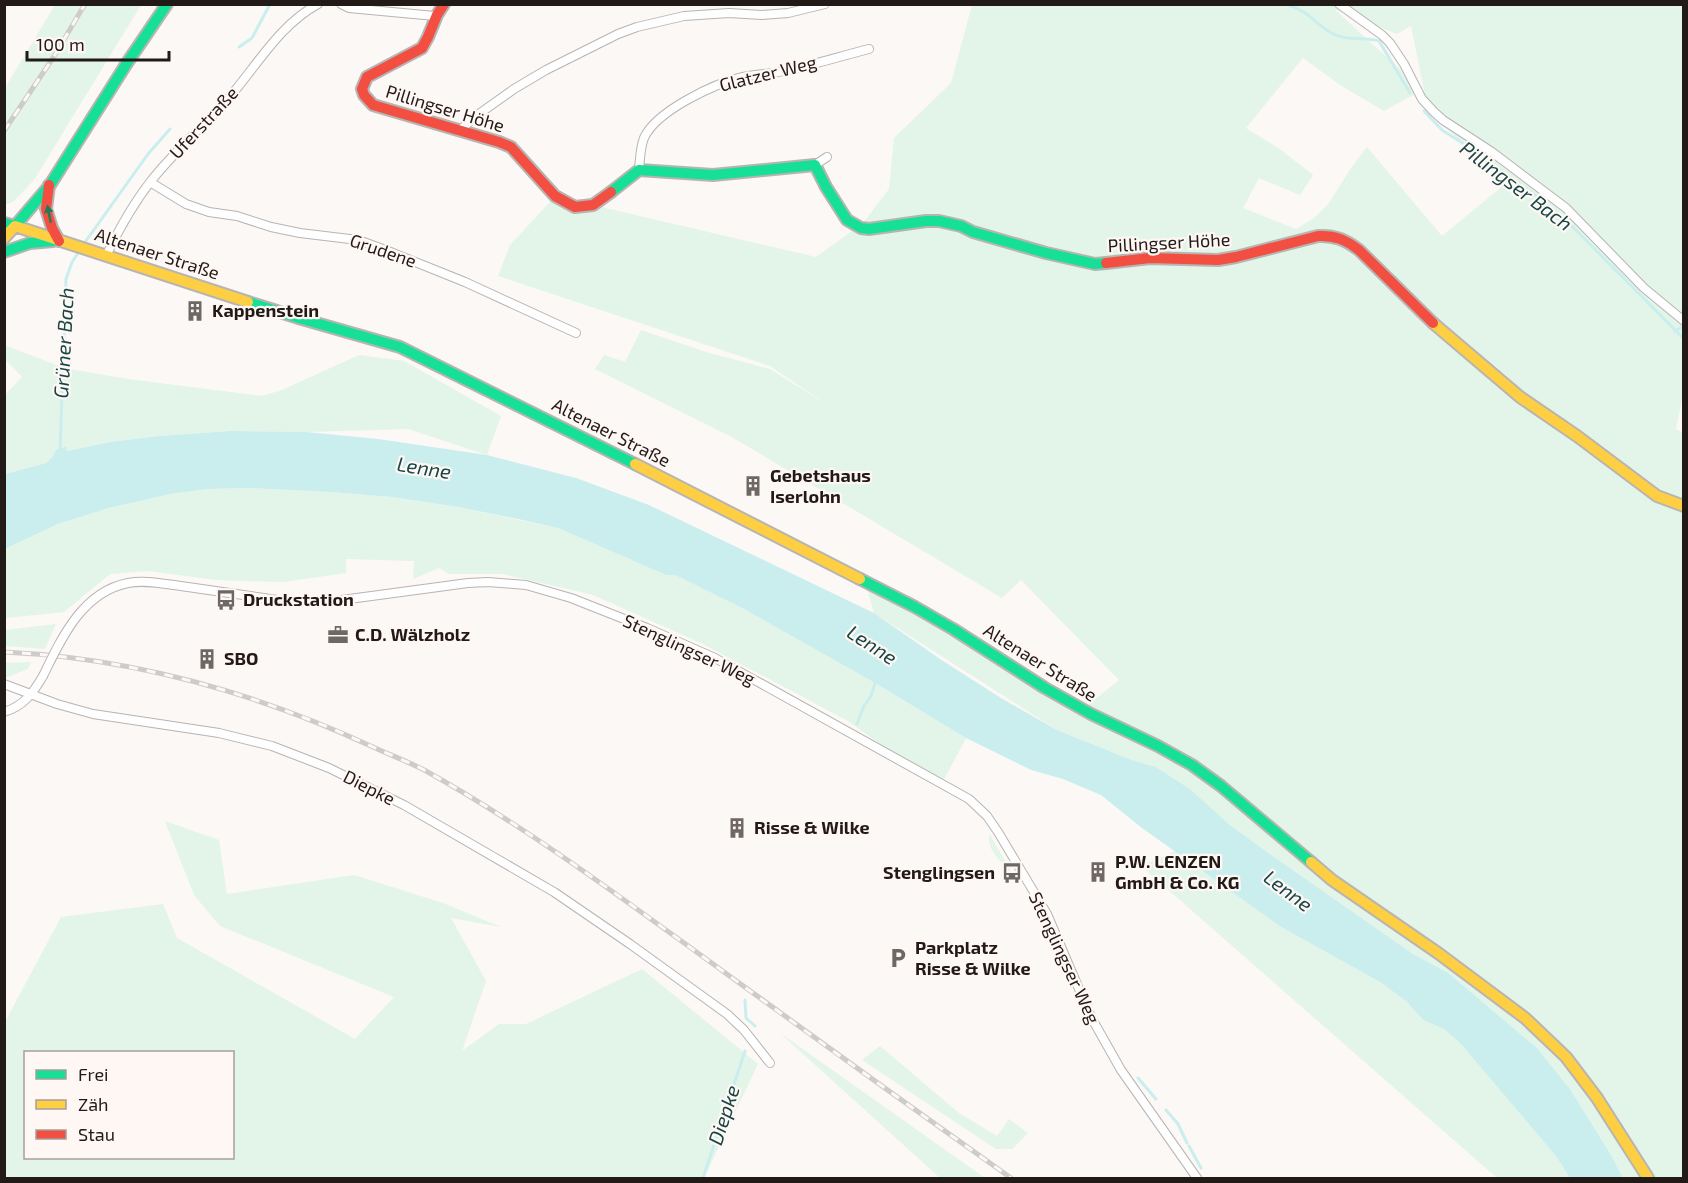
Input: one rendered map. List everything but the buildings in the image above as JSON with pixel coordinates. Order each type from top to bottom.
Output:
[{"type":"main road","points":[[4,238],[10,225],[50,185],[167,4]]},
{"type":"main road","points":[[435,16],[444,4]]},
{"type":"main road","name":"Pillingser Höhe","points":[[435,16],[422,48],[369,75],[362,85],[366,99],[373,105],[511,147],[555,196],[575,207],[593,205],[639,170]]},
{"type":"main road","points":[[639,170],[713,176],[815,165]]},
{"type":"main road","name":"Pillingser Höhe","points":[[815,165],[847,220],[861,228],[939,221],[1046,253],[1095,264],[1150,258],[1218,260],[1318,236],[1341,237],[1359,250],[1424,315],[1520,397],[1657,496],[1683,506]]},
{"type":"main road","points":[[4,252],[30,243],[59,241],[46,209],[50,185]]},
{"type":"main road","name":"Altenaer Straße","points":[[10,225],[302,319],[400,347],[545,418],[915,607],[1054,694],[1192,765],[1221,786],[1332,880],[1525,1018],[1566,1057],[1597,1098],[1648,1179]]},
{"type":"street","name":"Uferstraße","points":[[106,256],[120,226],[150,182],[226,101],[286,28],[318,4]]},
{"type":"street","points":[[341,4],[350,8],[435,16]]},
{"type":"street","points":[[459,131],[504,96],[546,70],[637,27],[684,16],[788,13],[825,4]]},
{"type":"street","points":[[1339,4],[1390,43],[1422,99],[1434,112],[1552,196],[1644,288],[1683,321]]},
{"type":"street","name":"Glatzer Weg","points":[[639,170],[645,137],[651,127],[679,105],[707,89],[742,77],[783,71],[869,49]]},
{"type":"street","points":[[815,165],[827,158]]},
{"type":"street","name":"Grudene","points":[[150,182],[186,204],[209,212],[237,216],[300,233],[358,240],[465,282],[576,333]]},
{"type":"street","name":"Stenglingser Weg","points":[[4,712],[22,704],[32,695],[61,639],[86,606],[109,589],[128,583],[152,582],[291,602],[327,602],[488,582],[526,585],[571,598],[715,658],[969,799],[987,816],[998,832],[1047,914],[1091,1017],[1121,1070],[1197,1179]]},
{"type":"street","name":"Diepke","points":[[4,684],[57,704],[93,714],[219,733],[272,746],[329,768],[404,805],[554,892],[630,944],[727,1014],[744,1030],[770,1063]]},
{"type":"green space","points":[[55,5],[141,5],[34,180],[14,201],[5,205],[5,88]]},
{"type":"green space","points":[[972,5],[1683,5],[1684,389],[1676,429],[1684,433],[1683,1178],[1623,1178],[1570,1089],[1537,1048],[1448,974],[1413,954],[1277,859],[1230,825],[1190,789],[1156,767],[1132,760],[1057,730],[874,613],[867,589],[958,638],[1077,714],[1119,680],[1021,580],[1002,598],[732,437],[595,369],[604,355],[625,362],[641,330],[706,352],[770,369],[829,406],[770,366],[498,276],[510,245],[551,201],[570,211],[587,212],[601,207],[816,257],[863,223],[889,189],[894,138],[951,83]],"holes":[[[1334,9],[1397,34],[1411,26],[1428,110],[1504,185],[1442,236],[1367,147],[1329,203],[1314,218],[1296,229],[1243,208],[1259,178],[1300,195],[1313,175],[1281,150],[1246,128],[1303,58],[1340,85],[1384,111],[1423,90]]]},
{"type":"green space","points":[[4,345],[64,368],[128,379],[262,396],[282,390],[359,355],[404,361],[501,416],[487,455],[408,429],[306,432],[230,431],[159,436],[110,442],[66,451],[65,446],[56,450],[46,463],[5,474],[5,395],[22,377],[5,359]]},
{"type":"green space","points":[[251,488],[392,497],[458,507],[558,528],[666,575],[675,575],[744,609],[875,683],[966,738],[940,787],[848,721],[703,644],[593,595],[503,574],[449,574],[439,568],[413,579],[414,561],[346,559],[346,573],[283,582],[216,580],[148,571],[110,574],[64,612],[5,618],[5,549],[58,524],[109,508],[170,494],[208,489]]},
{"type":"green space","points":[[56,624],[45,649],[5,646],[5,630]]},
{"type":"green space","points":[[31,662],[28,669],[5,678],[5,663]]},
{"type":"green space","points":[[165,821],[219,840],[227,894],[354,875],[443,903],[501,927],[451,918],[486,981],[462,1051],[499,1024],[526,1024],[642,969],[758,1064],[704,1178],[5,1178],[5,1022],[61,917],[163,904],[177,938],[355,1039],[394,997],[220,926],[194,895]]},
{"type":"green space","points":[[990,835],[1011,871],[1009,872],[992,850]]},
{"type":"green space","points":[[1175,851],[1281,927],[1380,982],[1406,1001],[1423,1020],[1444,1029],[1487,1072],[1556,1156],[1570,1178],[1497,1178],[1141,866]]},
{"type":"green space","points":[[780,1033],[985,1178],[940,1178]]},
{"type":"green space","points":[[880,1046],[959,1113],[997,1136],[1009,1119],[1028,1133],[1012,1149],[996,1149],[862,1060]]},
{"type":"water","name":"Lenne","points":[[230,431],[306,432],[378,439],[487,455],[576,478],[649,505],[874,613],[943,661],[1057,730],[1132,760],[1156,767],[1190,789],[1230,825],[1277,859],[1413,954],[1448,973],[1537,1048],[1570,1089],[1623,1178],[1570,1178],[1556,1156],[1462,1045],[1444,1029],[1423,1020],[1406,1001],[1380,982],[1281,927],[1142,828],[1101,795],[1063,779],[1031,770],[966,738],[875,683],[744,609],[675,575],[666,575],[558,528],[458,507],[392,497],[251,488],[208,489],[170,494],[109,508],[58,524],[5,549],[5,474],[46,463],[56,450],[66,446],[67,451],[110,442]]},
{"type":"waterway","name":"Grüner Bach","points":[[239,47],[252,38],[270,4]]},
{"type":"waterway","name":"Pillingser Bach","points":[[1286,4],[1305,13],[1336,35],[1379,41],[1410,93]]},
{"type":"waterway","name":"Pillingser Bach","points":[[1424,111],[1442,130],[1470,148],[1565,219],[1684,339]]},
{"type":"waterway","name":"Grüner Bach","points":[[83,245],[148,154],[170,129]]},
{"type":"waterway","name":"Grüner Bach","points":[[60,450],[66,279],[72,262],[80,250]]},
{"type":"waterway","points":[[1675,331],[1684,326]]},
{"type":"waterway","name":"Diepke","points":[[857,724],[876,680]]},
{"type":"waterway","name":"Diepke","points":[[745,1000],[746,1018],[755,1026]]},
{"type":"waterway","name":"Diepke","points":[[703,1178],[745,1051]]},
{"type":"waterway","points":[[1138,1078],[1156,1099]]},
{"type":"waterway","points":[[1166,1110],[1178,1124],[1187,1143]]},
{"type":"waterway","points":[[1189,1146],[1201,1168]]},
{"type":"railway","points":[[4,131],[53,58],[85,4]]},
{"type":"railway","points":[[4,652],[99,662],[146,670],[193,682],[284,710],[426,771],[465,793],[578,867],[1011,1178]]},
{"type":"traffic: fast","points":[[4,223],[15,226],[50,185],[167,4]]},
{"type":"traffic: fast","points":[[611,192],[639,170],[713,175],[815,165],[847,220],[861,228],[939,221],[1046,253],[1095,264],[1106,263]]},
{"type":"traffic: fast","points":[[4,252],[30,243],[53,241]]},
{"type":"traffic: fast","points":[[248,302],[400,347],[635,464]]},
{"type":"traffic: fast","points":[[860,579],[953,629],[1045,688],[1091,714],[1192,765],[1221,786],[1311,862]]},
{"type":"traffic: slow","points":[[4,238],[15,226],[248,302]]},
{"type":"traffic: slow","points":[[1433,323],[1520,397],[1657,496],[1684,506]]},
{"type":"traffic: slow","points":[[635,464],[860,579]]},
{"type":"traffic: slow","points":[[1311,862],[1332,880],[1438,953],[1525,1018],[1566,1057],[1597,1098],[1648,1178]]},
{"type":"traffic: jam","points":[[444,4],[422,48],[367,77],[362,89],[364,95],[373,105],[511,147],[555,196],[575,207],[593,205],[611,192]]},
{"type":"traffic: jam","points":[[49,185],[46,209],[59,241]]},
{"type":"traffic: jam","points":[[1106,263],[1150,258],[1218,260],[1318,236],[1330,236],[1345,241],[1359,250],[1433,323]]},
{"type":"place","name":"Kappenstein","points":[[195,311]]},
{"type":"place","name":"Gebetshaus Iserlohn","points":[[753,486]]},
{"type":"place","name":"Druckstation","points":[[226,600]]},
{"type":"place","name":"C.D. Wälzholz","points":[[338,635]]},
{"type":"place","name":"SBO","points":[[207,659]]},
{"type":"place","name":"Risse & Wilke","points":[[737,828]]},
{"type":"place","name":"P.W. LENZEN GmbH & Co. KG","points":[[1098,872]]},
{"type":"place","name":"Stenglingsen","points":[[1012,873]]},
{"type":"place","name":"Parkplatz Risse & Wilke","points":[[898,958]]}]
